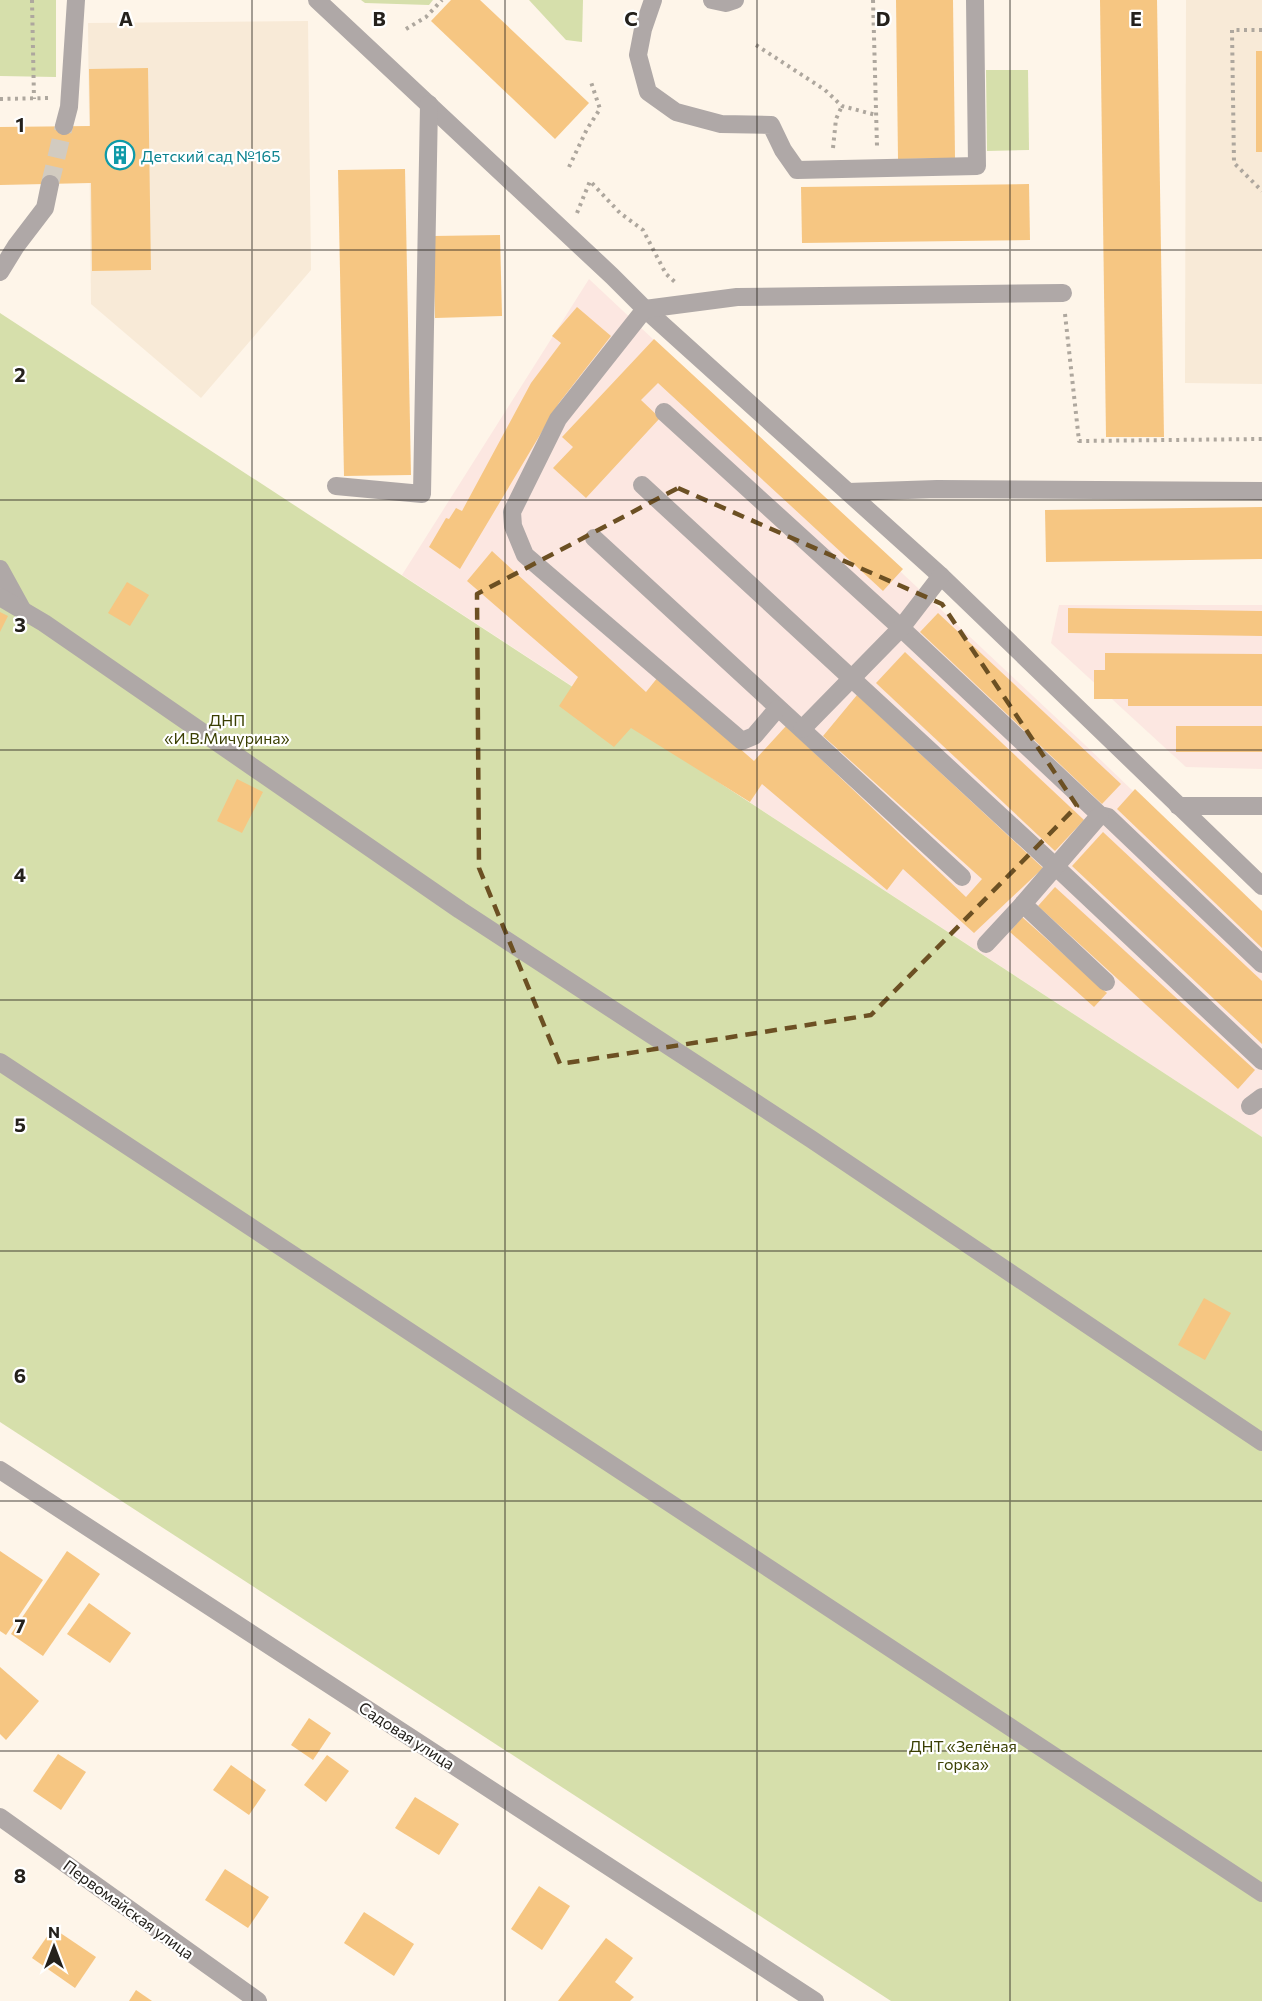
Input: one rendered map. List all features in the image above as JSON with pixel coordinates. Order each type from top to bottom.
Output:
[{"type":"street","points":[[64,126],[69,98],[76,0]]},
{"type":"street","points":[[318,0],[645,309],[941,576],[1262,886]]},
{"type":"street","points":[[653,0],[643,29],[638,55],[648,92],[676,112],[721,124],[771,124],[783,150],[797,170],[977,166],[975,0]]},
{"type":"street","points":[[712,0],[726,3],[735,0]]},
{"type":"street","points":[[336,486],[422,494],[429,104]]},
{"type":"street","points":[[0,272],[16,246],[45,208],[51,184]]},
{"type":"street","points":[[777,709],[754,736],[742,741],[525,555],[513,526],[512,512],[558,419],[645,309],[737,297],[1064,299]]},
{"type":"street","points":[[664,412],[901,628],[1100,815],[1108,817],[1262,964]]},
{"type":"street","points":[[642,486],[1056,867],[1262,1061]]},
{"type":"street","points":[[848,492],[937,489],[1262,491]]},
{"type":"street","points":[[594,538],[962,877]]},
{"type":"street","points":[[0,569],[23,611]]},
{"type":"street","points":[[802,729],[901,628],[941,576]]},
{"type":"street","points":[[0,597],[54,630],[460,910],[811,1139],[1262,1442]]},
{"type":"street","points":[[1178,806],[1262,806]]},
{"type":"street","points":[[986,944],[1100,815]]},
{"type":"street","points":[[1023,904],[1106,982]]},
{"type":"street","points":[[0,1062],[1262,1893]]},
{"type":"street","name":"Садовая улица","points":[[0,1470],[815,2001]]},
{"type":"street","name":"Первомайская улица","points":[[0,1817],[258,2001]]},
{"type":"path","points":[[32,0],[34,99]]},
{"type":"path","points":[[406,28],[426,17],[442,0]]},
{"type":"path","points":[[756,45],[825,90],[842,105],[876,118],[873,0]]},
{"type":"path","points":[[1262,30],[1232,30],[1233,163],[1262,191]]},
{"type":"path","points":[[569,167],[587,129],[600,109],[591,82]]},
{"type":"path","points":[[0,99],[69,98]]},
{"type":"path","points":[[842,105],[836,119],[833,149],[843,169]]},
{"type":"path","points":[[562,229],[578,212],[590,181],[620,213],[643,230],[666,274],[698,302]]},
{"type":"path","points":[[1064,299],[1079,441],[1262,439]]},
{"type":"highlighted area","points":[[678,488],[942,604],[1077,806],[871,1015],[560,1064],[479,868],[477,594]]},
{"type":"shaded area","points":[[1186,0],[1262,0],[1262,384],[1185,383]]},
{"type":"shaded area","points":[[308,21],[311,270],[201,398],[91,304],[88,23]]},
{"type":"shaded area","points":[[589,279],[1083,743],[1262,915],[1262,1137],[402,575]]},
{"type":"shaded area","points":[[1059,605],[1262,605],[1262,769],[1186,767],[1051,643]]},
{"type":"green space","points":[[0,0],[56,0],[56,77],[0,76]]},
{"type":"green space","points":[[361,0],[433,0],[429,5],[365,3]]},
{"type":"green space","points":[[529,0],[583,0],[582,42],[566,40]]},
{"type":"green space","points":[[986,70],[1028,70],[1029,150],[987,151]]},
{"type":"green space","points":[[0,313],[1262,1137],[1262,2001],[891,2001],[0,1422]]},
{"type":"building","points":[[451,0],[480,0],[589,103],[555,139],[431,21]]},
{"type":"building","points":[[896,0],[953,0],[955,158],[898,159]]},
{"type":"building","points":[[1100,0],[1157,0],[1164,437],[1106,437]]},
{"type":"building","points":[[1256,51],[1262,51],[1262,152],[1256,152]]},
{"type":"building","name":"Детский сад №165","points":[[148,68],[151,270],[92,271],[91,183],[0,185],[0,127],[90,126],[89,69]]},
{"type":"building","points":[[405,169],[411,475],[344,476],[338,170]]},
{"type":"building","points":[[1029,184],[1030,240],[802,243],[801,187]]},
{"type":"building","points":[[500,235],[502,316],[435,318],[433,236]]},
{"type":"building","points":[[577,307],[611,336],[559,403],[460,569],[429,547],[446,518],[449,519],[456,508],[462,511],[531,383],[561,343],[552,336]]},
{"type":"building","points":[[654,339],[903,569],[883,591],[658,383],[641,400],[660,418],[586,498],[553,468],[573,447],[562,437]]},
{"type":"building","points":[[1262,507],[1262,559],[1046,562],[1045,510]]},
{"type":"building","points":[[492,551],[646,692],[658,677],[754,761],[786,726],[966,897],[982,879],[823,736],[857,695],[1043,868],[974,933],[903,869],[887,890],[762,784],[750,802],[631,728],[614,747],[559,706],[578,677],[467,581]]},
{"type":"building","points":[[127,582],[149,595],[130,626],[108,613]]},
{"type":"building","points":[[1068,608],[1262,611],[1262,636],[1068,633]]},
{"type":"building","points":[[0,612],[8,616],[0,632]]},
{"type":"building","points":[[938,613],[1121,784],[1102,804],[920,632]]},
{"type":"building","points":[[905,652],[1084,820],[1055,851],[876,683]]},
{"type":"building","points":[[1105,653],[1262,654],[1262,706],[1128,706],[1128,699],[1094,699],[1094,670],[1105,670]]},
{"type":"building","points":[[1176,726],[1262,726],[1262,752],[1176,752]]},
{"type":"building","points":[[237,779],[263,792],[242,833],[217,821]]},
{"type":"building","points":[[1135,789],[1262,911],[1262,948],[1117,809]]},
{"type":"building","points":[[1103,832],[1262,981],[1262,1044],[1072,866]]},
{"type":"building","points":[[1055,887],[1255,1070],[1238,1089],[1038,906]]},
{"type":"building","points":[[1022,917],[1107,993],[1094,1007],[1010,932]]},
{"type":"building","points":[[1204,1298],[1231,1313],[1205,1360],[1178,1345]]},
{"type":"building","points":[[0,1551],[43,1580],[6,1635],[0,1631]]},
{"type":"building","points":[[67,1551],[100,1574],[43,1656],[11,1634]]},
{"type":"building","points":[[89,1603],[131,1633],[110,1663],[67,1634]]},
{"type":"building","points":[[0,1667],[39,1701],[6,1740],[0,1734]]},
{"type":"building","points":[[309,1718],[331,1733],[313,1760],[291,1745]]},
{"type":"building","points":[[58,1754],[86,1772],[61,1810],[33,1791]]},
{"type":"building","points":[[327,1755],[349,1771],[326,1802],[304,1785]]},
{"type":"building","points":[[231,1765],[266,1790],[249,1815],[213,1790]]},
{"type":"building","points":[[415,1797],[459,1824],[439,1855],[395,1828]]},
{"type":"building","points":[[225,1869],[269,1897],[248,1928],[205,1900]]},
{"type":"building","points":[[539,1886],[570,1906],[542,1950],[511,1929]]},
{"type":"building","points":[[364,1912],[414,1944],[394,1976],[344,1943]]},
{"type":"building","points":[[53,1928],[96,1957],[75,1988],[32,1958]]},
{"type":"building","points":[[606,1938],[633,1958],[615,1982],[634,1997],[630,2001],[558,2001]]},
{"type":"building","points":[[136,1990],[152,2001],[129,2001]]},
{"type":"tunnel","points":[[50,184],[64,126]]},
{"type":"place","name":"Детский сад №165","points":[[120,155]]},
{"type":"park label","name":"ДНП «И.В.Мичурина»","points":[[227,728]]},
{"type":"park label","name":"ДНТ «Зелёная горка»","points":[[963,1754]]}]
